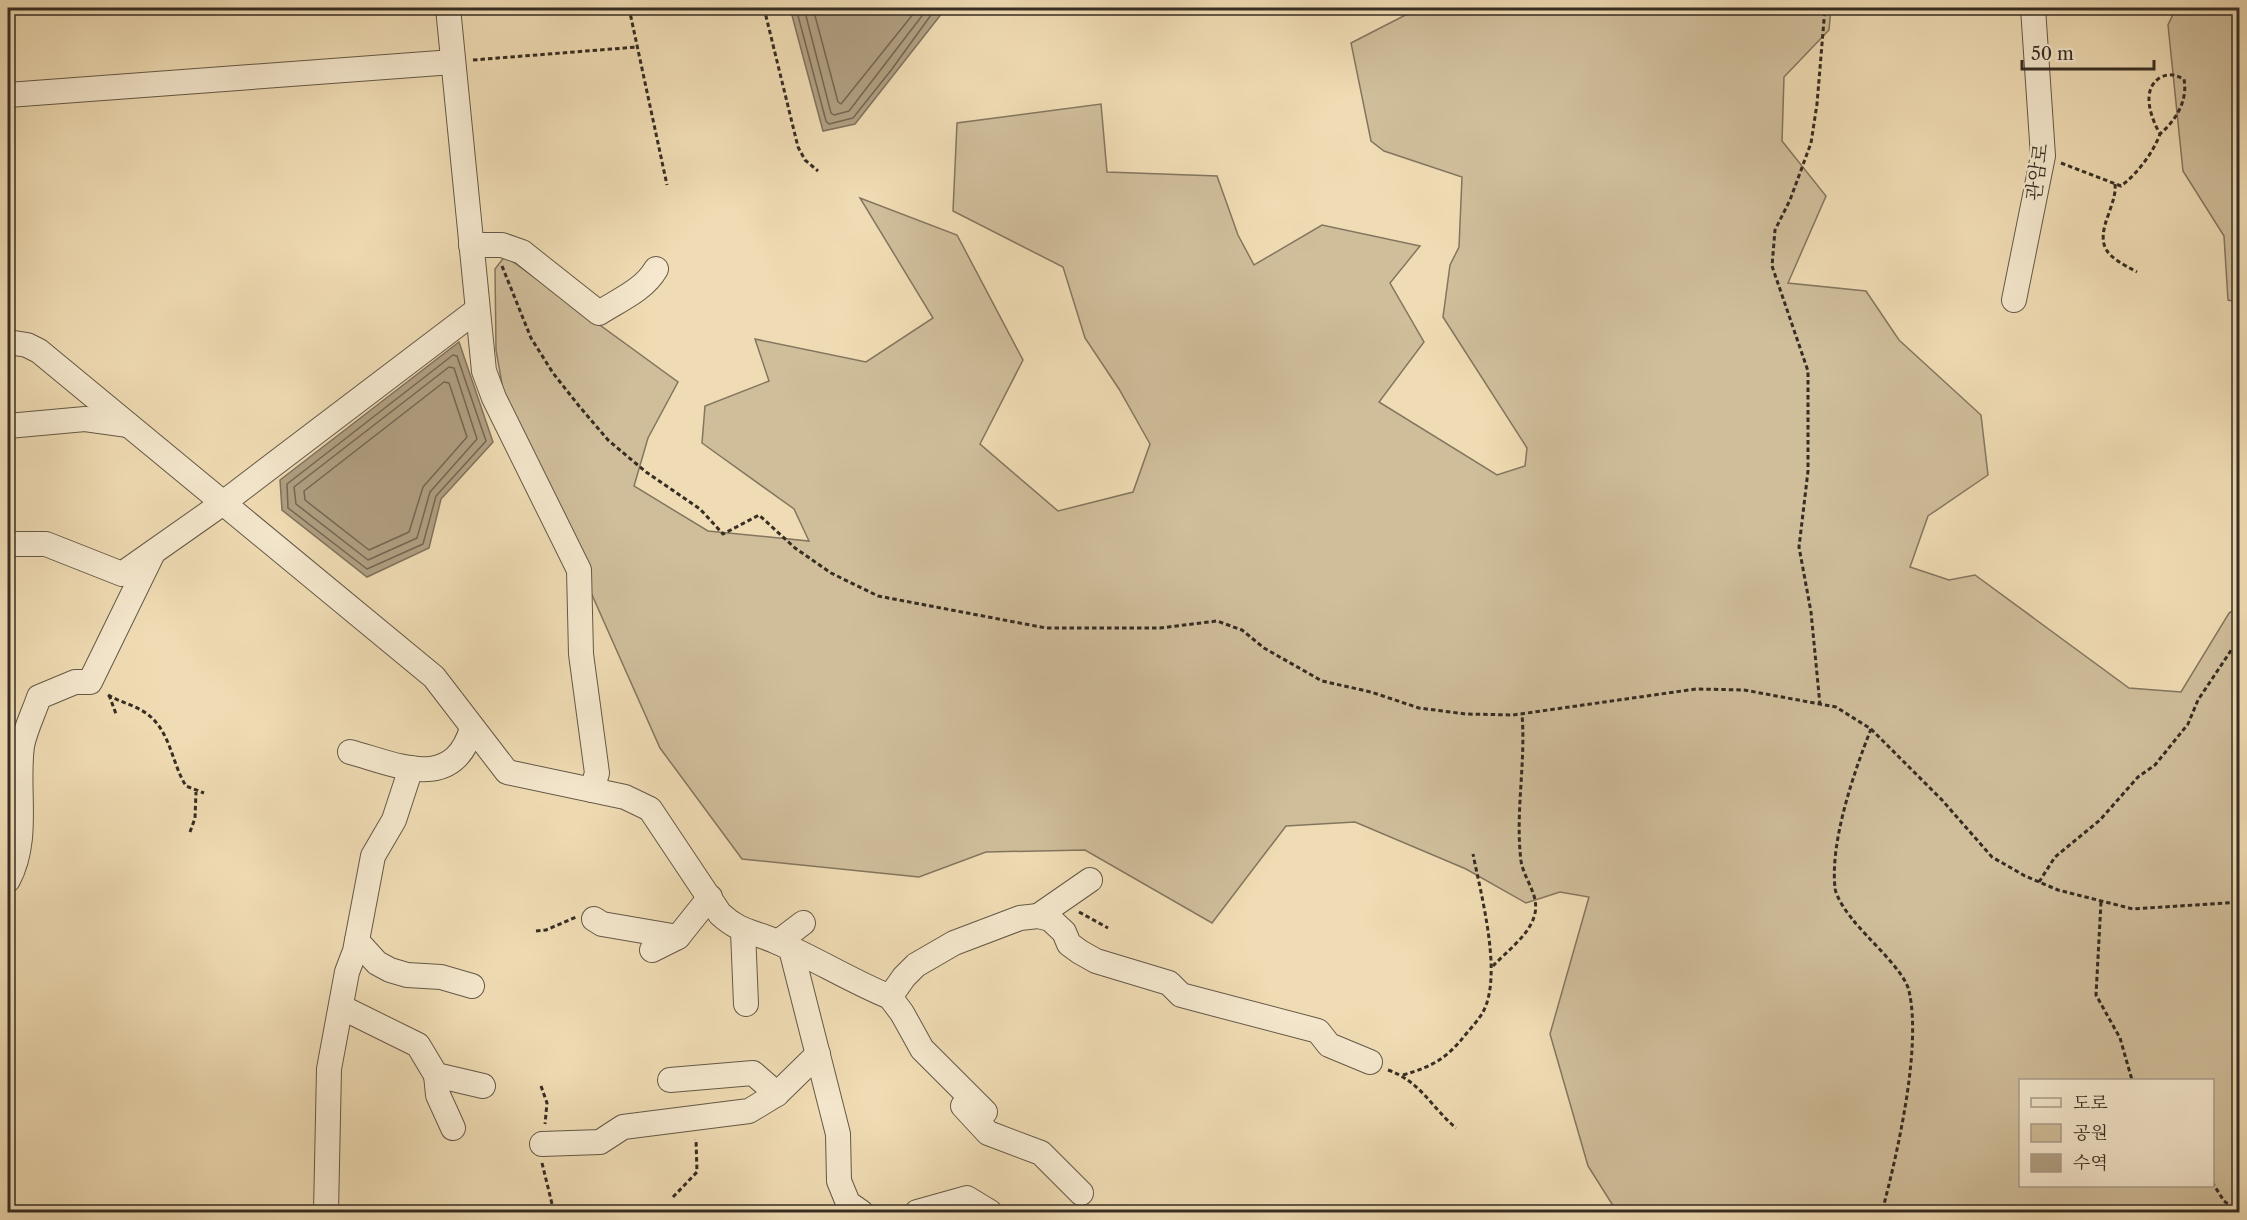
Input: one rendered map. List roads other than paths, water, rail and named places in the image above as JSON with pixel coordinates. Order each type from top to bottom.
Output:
[{"type":"street","points":[[448,8],[477,245],[477,309],[484,370],[494,399],[579,570],[581,654],[597,773],[592,790]]},
{"type":"street","name":"관암로","points":[[2014,300],[2043,156],[2033,8]]},
{"type":"street","points":[[8,94],[453,62]]},
{"type":"street","points":[[477,245],[502,245],[522,252],[599,313],[640,288],[650,280],[656,269]]},
{"type":"street","points":[[8,544],[46,544],[122,574],[223,503],[477,309]]},
{"type":"street","points":[[8,342],[27,345],[39,351],[434,677],[507,772],[625,797],[650,809],[720,914],[743,931],[785,946],[890,997],[922,1049],[985,1112]]},
{"type":"street","points":[[8,426],[85,418],[129,425]]},
{"type":"street","points":[[8,880],[13,869],[21,816],[22,745],[39,697],[75,682],[90,682],[153,552]]},
{"type":"street","points":[[350,752],[411,768],[434,770],[452,763],[467,746],[472,728]]},
{"type":"street","points":[[326,1212],[329,1069],[340,1007],[357,940],[373,856],[394,820],[411,768]]},
{"type":"street","points":[[1038,916],[1090,880]]},
{"type":"street","points":[[652,950],[678,937],[710,897]]},
{"type":"street","points":[[890,997],[916,965],[954,943],[1020,918],[1038,916],[1050,919],[1064,932],[1069,944],[1096,960],[1169,983],[1181,996],[1318,1031],[1329,1045],[1370,1062]]},
{"type":"street","points":[[594,919],[602,924],[678,937]]},
{"type":"street","points":[[785,946],[803,923]]},
{"type":"street","points":[[743,931],[746,1004]]},
{"type":"street","points":[[357,940],[377,963],[390,970],[407,975],[441,977],[472,986]]},
{"type":"street","points":[[785,946],[818,1054],[838,1134],[839,1181],[849,1203],[861,1212]]},
{"type":"street","points":[[340,1007],[418,1046],[436,1075],[438,1095],[453,1128]]},
{"type":"street","points":[[913,1035],[919,1059],[988,1133],[1041,1154],[1081,1193]]},
{"type":"street","points":[[542,1144],[600,1142],[623,1127],[749,1111],[777,1094],[818,1054]]},
{"type":"street","points":[[670,1080],[753,1073],[777,1094]]},
{"type":"street","points":[[436,1075],[483,1086]]},
{"type":"street","points":[[916,1212],[967,1198],[990,1212]]},
{"type":"water","points":[[790,8],[941,8],[943,12],[855,124],[823,131]]},
{"type":"water","points":[[459,342],[493,442],[441,499],[429,548],[367,577],[282,510],[280,480]]}]
